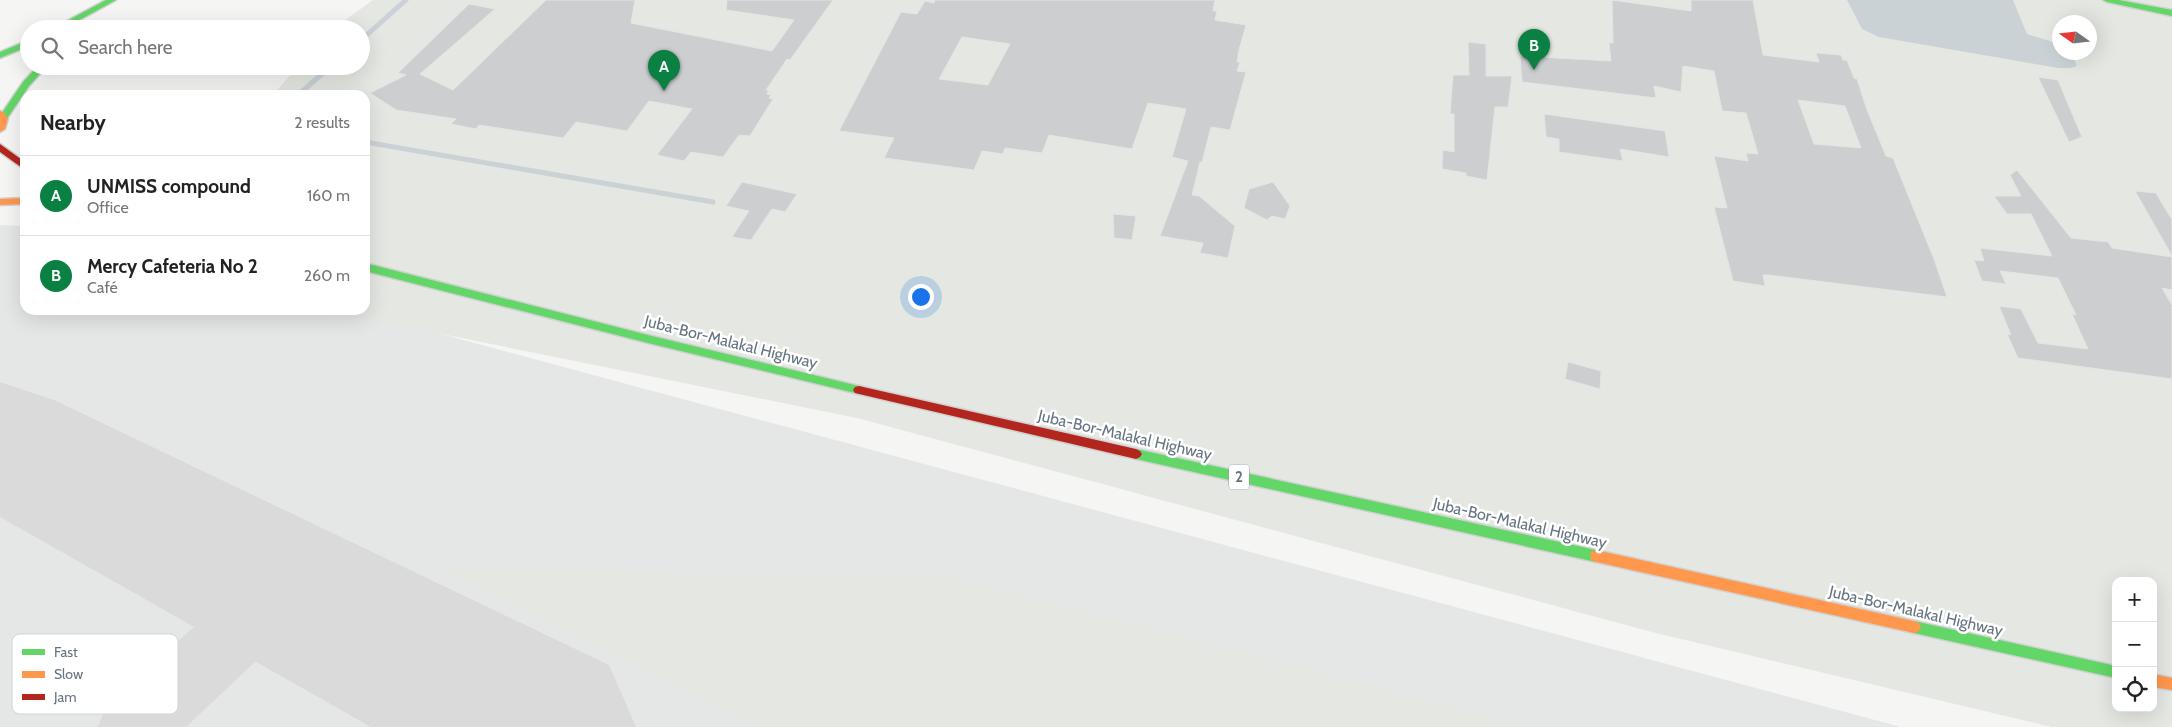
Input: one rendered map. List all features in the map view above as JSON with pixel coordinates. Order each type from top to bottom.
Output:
[{"type":"main road","points":[[73,20],[112,0]]},
{"type":"main road","points":[[92,20],[115,0]]},
{"type":"main road","points":[[2107,0],[2172,13]]},
{"type":"main road","points":[[0,55],[20,46]]},
{"type":"main road","points":[[22,90],[34,75]]},
{"type":"main road","points":[[0,129],[2,116],[20,92]]},
{"type":"main road","points":[[0,147],[20,163]]},
{"type":"main road","points":[[0,202],[20,201]]},
{"type":"main road","name":"Juba-Bor-Malakal Highway","points":[[370,268],[652,340],[1010,426],[2112,671]]},
{"type":"main road","points":[[2157,681],[2172,684]]},
{"type":"shaded area","points":[[373,0],[2172,0],[2172,727],[2052,727],[1656,633],[857,418],[348,315],[370,315],[370,90],[277,90],[290,75],[370,75],[370,20],[345,20]]},
{"type":"shaded area","points":[[1847,0],[2013,0],[2027,34],[2052,42],[2052,60],[2074,60],[2077,66],[2058,68],[1879,37],[1862,29]]},
{"type":"shaded area","points":[[0,225],[20,226],[20,315],[370,315],[1901,727],[0,727]]},
{"type":"shaded area","points":[[437,568],[958,578],[1535,727],[752,727]]},
{"type":"building","points":[[546,0],[635,0],[631,23],[772,51],[794,20],[726,10],[727,0],[833,0],[790,60],[787,59],[766,90],[769,90],[767,94],[771,95],[769,98],[773,99],[750,136],[739,135],[723,157],[691,152],[684,161],[657,155],[692,109],[649,101],[627,131],[576,122],[563,138],[479,125],[476,129],[451,124],[456,119],[396,110],[370,93],[406,75],[398,73],[469,4],[495,9],[420,74],[453,90]]},
{"type":"building","points":[[935,0],[1215,0],[1213,11],[1217,11],[1215,20],[1246,25],[1239,50],[1237,62],[1240,62],[1237,71],[1246,72],[1230,130],[1211,127],[1192,195],[1199,196],[1235,226],[1228,258],[1200,253],[1203,243],[1160,236],[1188,161],[1172,157],[1186,109],[1148,103],[1132,149],[1049,135],[1042,153],[1005,148],[1003,154],[982,151],[974,170],[884,158],[894,138],[839,131],[901,12],[917,14],[925,1],[934,3]],"holes":[[[962,37],[1010,44],[988,85],[939,79]]]},
{"type":"building","points":[[1612,0],[1691,11],[1691,0],[1753,0],[1763,55],[1819,62],[1816,53],[1841,55],[1843,60],[1847,60],[1854,78],[1857,79],[1867,110],[1886,156],[1893,158],[1934,259],[1947,297],[1768,275],[1763,275],[1765,286],[1733,281],[1714,207],[1727,208],[1714,156],[1748,161],[1746,153],[1758,154],[1746,113],[1722,111],[1714,71],[1683,66],[1681,92],[1654,86],[1656,98],[1522,82],[1520,56],[1611,61],[1609,43],[1613,43]],"holes":[[[1798,100],[1845,106],[1861,148],[1814,144]]]},
{"type":"building","points":[[1468,42],[1486,44],[1486,76],[1512,76],[1508,107],[1495,107],[1487,180],[1466,176],[1466,173],[1442,169],[1443,150],[1454,152],[1454,114],[1450,114],[1453,75],[1469,75]]},
{"type":"building","points":[[2038,77],[2058,80],[2082,137],[2069,142]]},
{"type":"building","points":[[1544,114],[1665,131],[1669,157],[1620,149],[1623,161],[1559,152],[1559,139],[1546,137]]},
{"type":"building","points":[[2017,170],[2071,238],[2108,242],[2112,248],[2172,257],[2172,290],[2162,288],[2172,305],[2172,379],[2018,358],[2007,334],[2011,335],[1999,306],[2021,309],[2038,343],[2088,349],[2072,314],[2076,315],[2058,278],[2000,271],[2006,284],[1982,281],[1974,260],[1984,261],[1980,248],[2052,256],[2031,214],[2007,214],[1994,196],[2021,196],[2010,175]]},
{"type":"building","points":[[742,182],[797,194],[785,212],[772,209],[751,240],[732,237],[749,211],[726,206]]},
{"type":"building","points":[[1273,182],[1290,206],[1285,219],[1272,216],[1267,220],[1244,208],[1249,189]]},
{"type":"building","points":[[2135,191],[2156,193],[2172,220],[2172,256]]},
{"type":"building","points":[[1113,214],[1136,216],[1132,240],[1114,238]]},
{"type":"building","points":[[1568,362],[1601,371],[1600,389],[1565,379]]},
{"type":"waterway","points":[[370,32],[406,0]]},
{"type":"waterway","points":[[304,90],[321,75]]},
{"type":"waterway","points":[[370,143],[713,202]]},
{"type":"taxiway","points":[[178,687],[285,590]]},
{"type":"taxiway","points":[[134,727],[148,714]]},
{"type":"runway","points":[[0,443],[285,590],[544,727]]},
{"type":"traffic: fast","points":[[73,20],[112,0]]},
{"type":"traffic: fast","points":[[2107,0],[2172,13]]},
{"type":"traffic: fast","points":[[0,55],[20,47]]},
{"type":"traffic: fast","points":[[22,90],[34,75]]},
{"type":"traffic: fast","points":[[3,118],[20,93]]},
{"type":"traffic: fast","points":[[370,268],[859,390]]},
{"type":"traffic: fast","points":[[1136,454],[1596,556]]},
{"type":"traffic: fast","points":[[1914,627],[2112,671]]},
{"type":"traffic: slow","points":[[0,114],[3,118],[0,129]]},
{"type":"traffic: slow","points":[[0,202],[20,201]]},
{"type":"traffic: slow","points":[[1596,556],[1914,627]]},
{"type":"traffic: slow","points":[[2157,681],[2172,684]]},
{"type":"traffic: jam","points":[[0,147],[20,163]]},
{"type":"traffic: jam","points":[[859,390],[1136,454]]},
{"type":"place","name":"Mercy Cafeteria No 2","points":[[1534,70]]},
{"type":"place","name":"UNMISS compound","points":[[664,91]]}]
